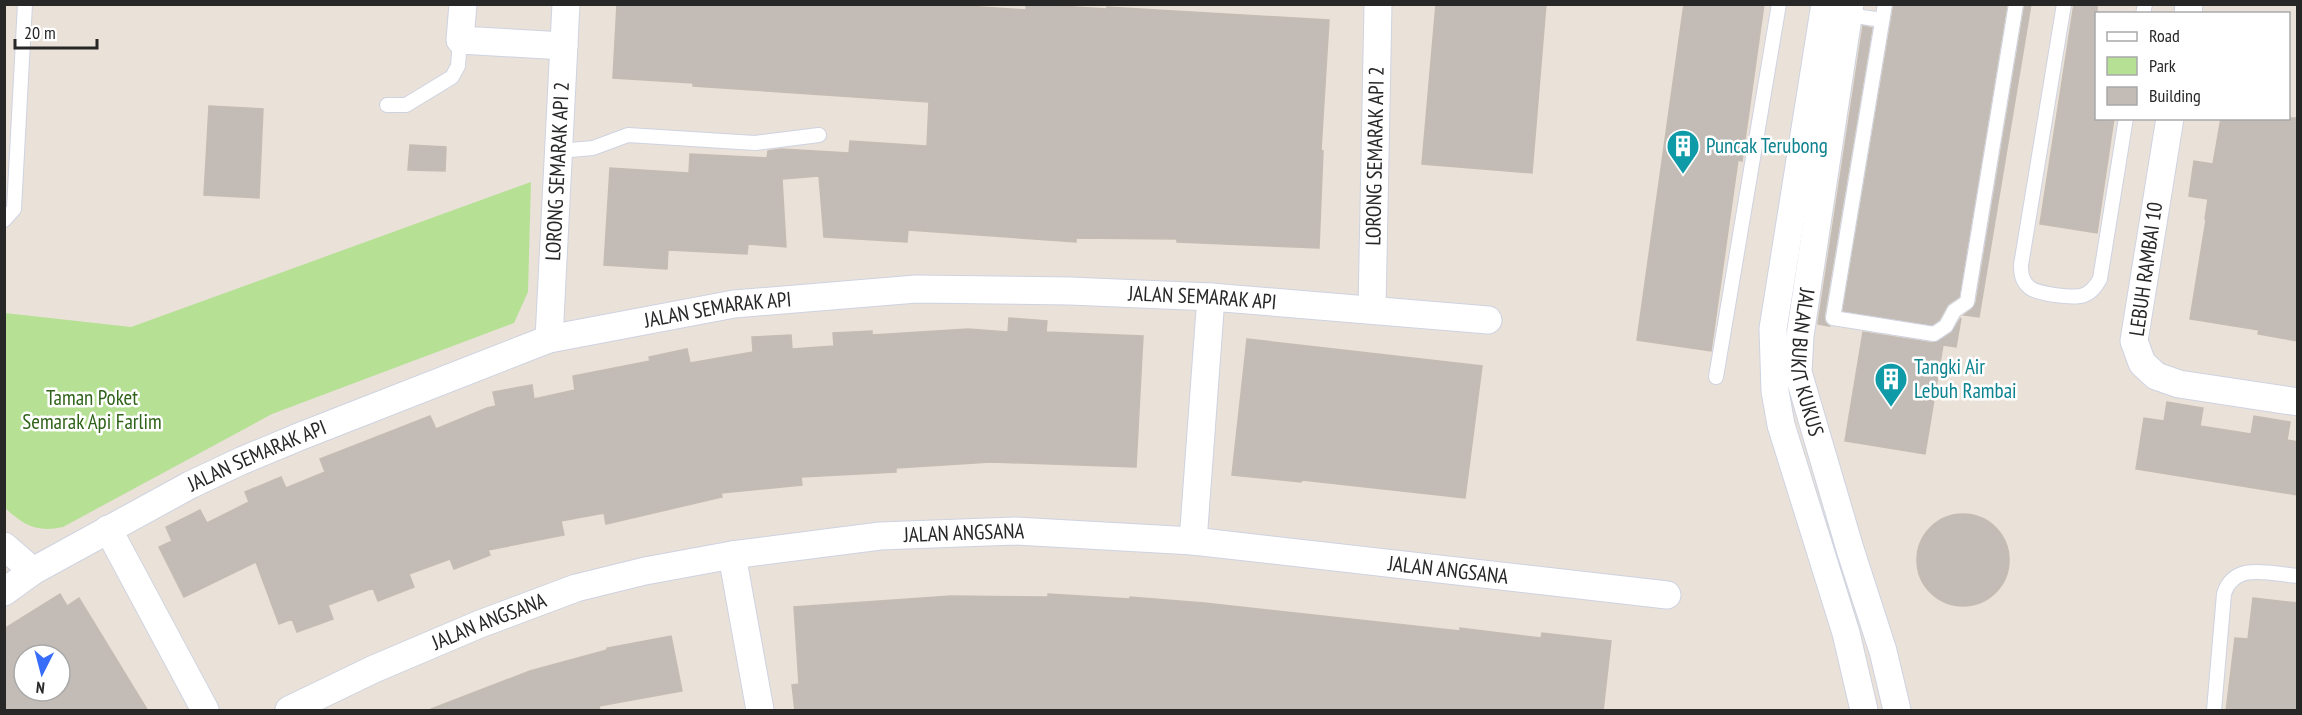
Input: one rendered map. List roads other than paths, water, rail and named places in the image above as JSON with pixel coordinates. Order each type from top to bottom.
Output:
[{"type":"street","points":[[463,4],[460,40],[564,46]]},
{"type":"street","name":"LORONG SEMARAK API 2","points":[[549,339],[566,4]]},
{"type":"street","name":"LORONG SEMARAK API 2","points":[[1372,309],[1378,4]]},
{"type":"street","name":"JALAN BUKIT KUKUS","points":[[1841,8],[1773,328],[1773,364],[1781,425],[1846,633],[1864,711]]},
{"type":"street","name":"JALAN BUKIT KUKUS","points":[[1841,8],[1800,336],[1798,372],[1883,651],[1898,711]]},
{"type":"street","name":"LEBUH RAMBAI 10","points":[[2170,120],[2134,341],[2142,363],[2156,376],[2179,384],[2298,402]]},
{"type":"street","name":"JALAN SEMARAK API","points":[[4,592],[33,572],[108,529],[190,485],[241,461],[549,339],[734,304],[916,289],[1070,291],[1211,297],[1488,320]]},
{"type":"street","points":[[1193,541],[1211,297]]},
{"type":"street","points":[[108,529],[205,711]]},
{"type":"street","name":"JALAN ANGSANA","points":[[289,711],[374,669],[576,588],[645,571],[732,555],[880,536],[1004,531],[1193,541],[1667,596]]},
{"type":"street","points":[[4,546],[33,572]]},
{"type":"street","points":[[732,555],[760,711]]},
{"type":"lane","points":[[4,220],[14,208],[25,4]]},
{"type":"lane","points":[[1716,377],[1779,4]]},
{"type":"lane","points":[[1885,4],[1833,318],[1934,334],[1946,326],[1954,311],[1967,302],[2016,4]]},
{"type":"lane","points":[[2064,4],[2021,265],[2022,277],[2036,292],[2073,297],[2084,296],[2095,287],[2100,279],[2126,120]]},
{"type":"lane","points":[[1841,8],[1882,20]]},
{"type":"lane","points":[[387,105],[406,105],[452,76],[458,66],[460,40]]},
{"type":"lane","points":[[559,151],[593,148],[628,135],[755,143],[819,135]]},
{"type":"lane","points":[[2214,711],[2224,594],[2227,585],[2233,577],[2242,573],[2298,576]]},
{"type":"place","name":"Puncak Terubong","points":[[1683,175]]},
{"type":"place","name":"Tangki Air Lebuh Rambai","points":[[1891,408]]},
{"type":"park label","name":"Taman Poket Semarak Api Farlim","points":[[92,410]]}]
